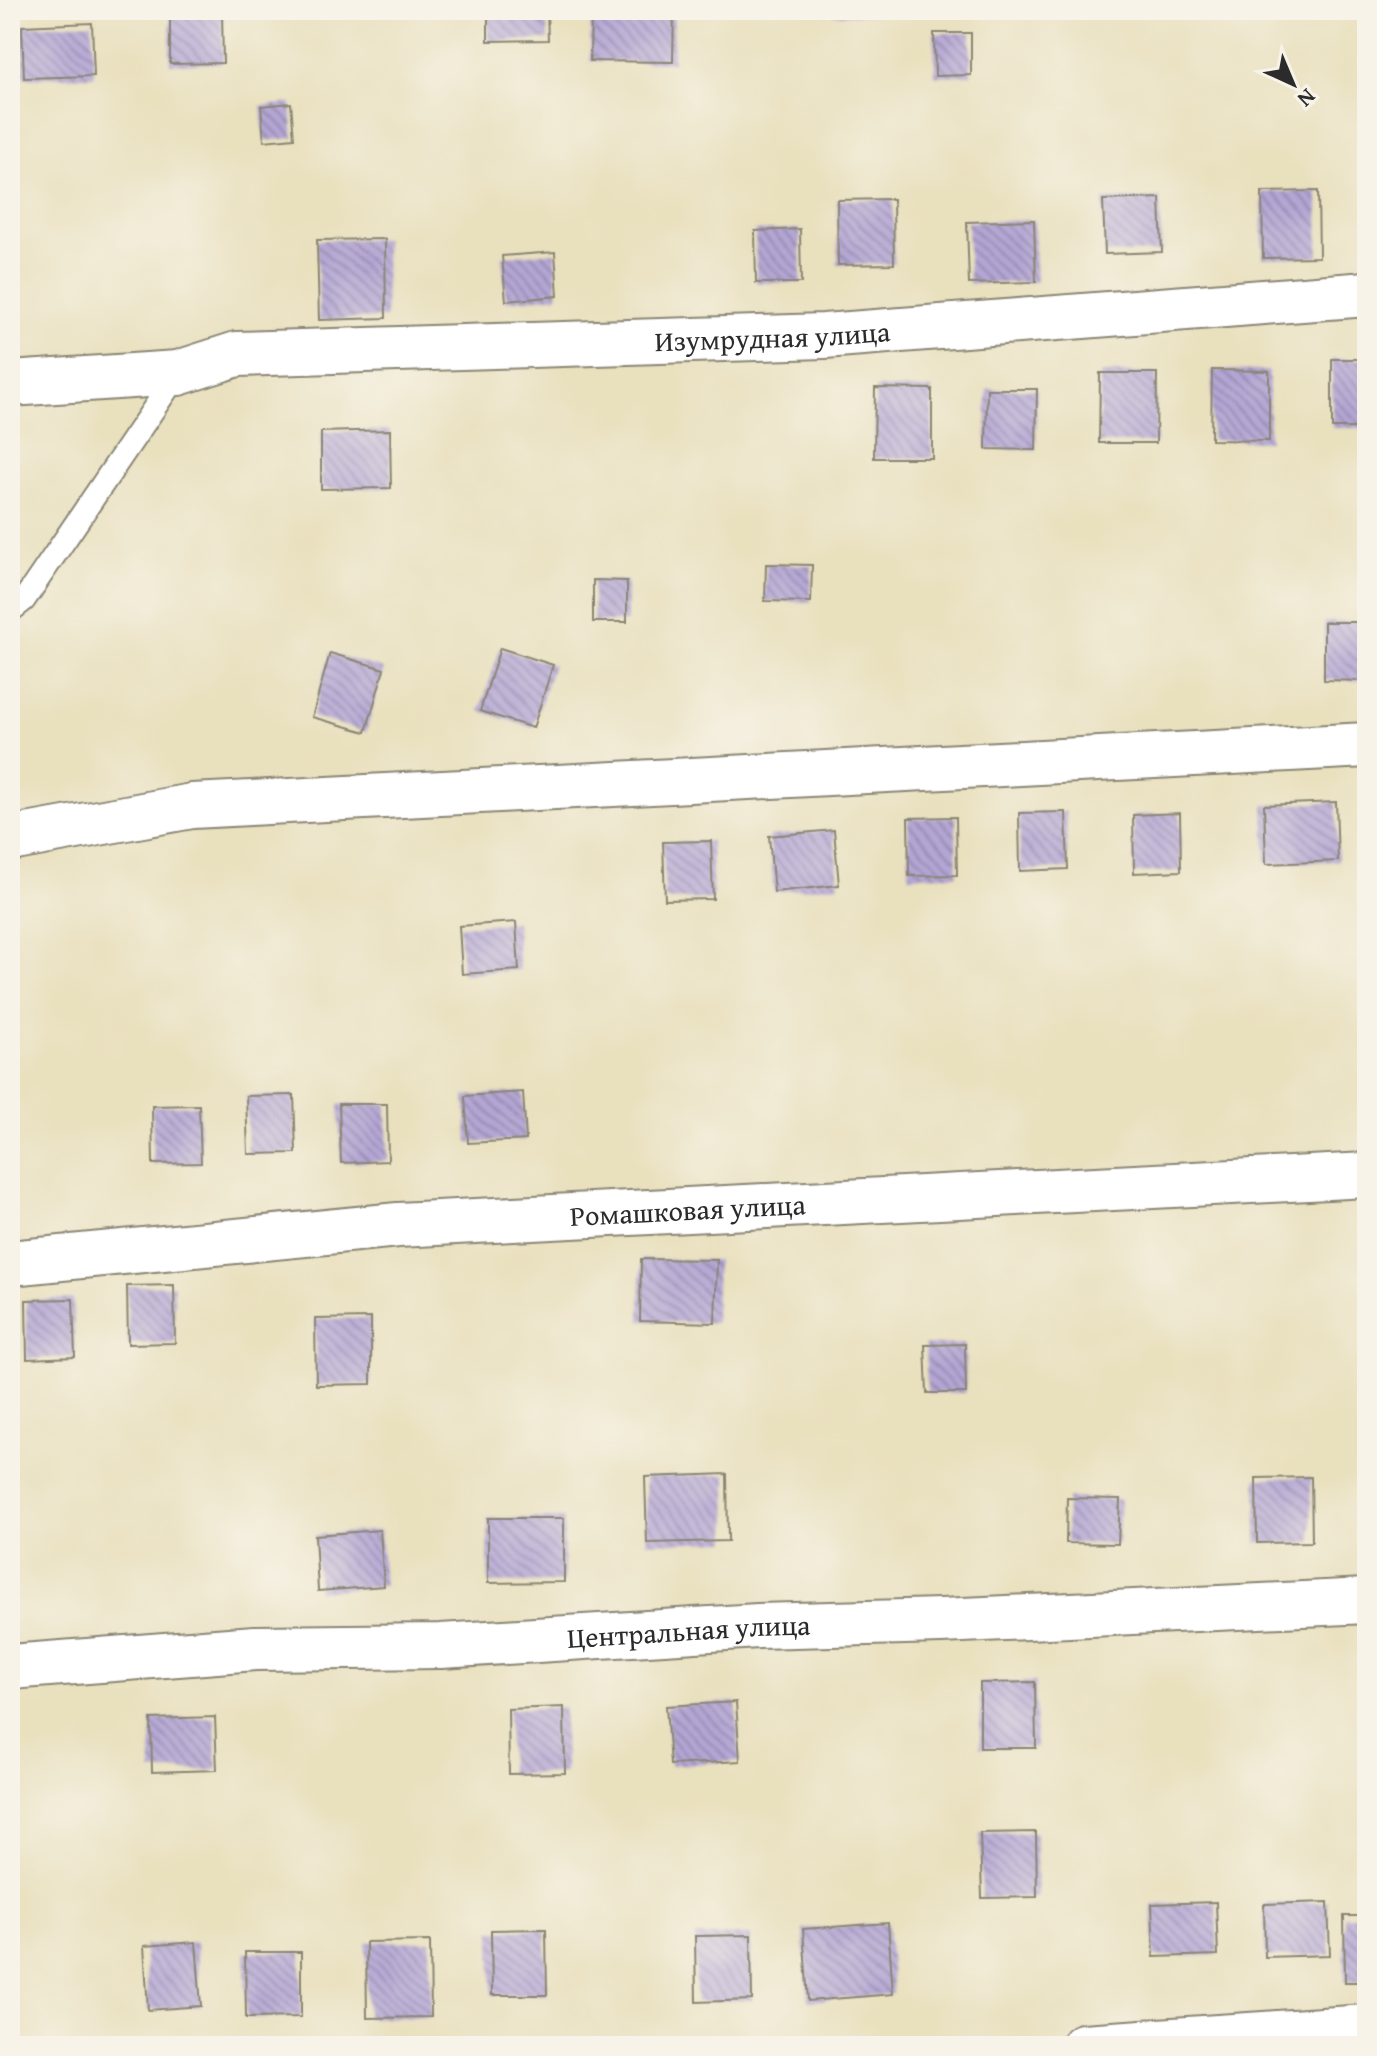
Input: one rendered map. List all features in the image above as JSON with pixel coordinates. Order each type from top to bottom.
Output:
[{"type":"street","name":"Изумрудная улица","points":[[10,384],[178,373],[237,354],[824,336],[1367,294]]},
{"type":"street","points":[[10,839],[192,806],[1367,745]]},
{"type":"street","name":"Ромашковая улица","points":[[10,1263],[398,1225],[1367,1175]]},
{"type":"street","name":"Центральная улица","points":[[10,1667],[255,1648],[441,1646],[758,1626],[941,1621],[1367,1601]]},
{"type":"street","points":[[1083,2046],[1367,2027]]},
{"type":"lane","points":[[10,611],[24,600],[178,373]]},
{"type":"building","points":[[170,10],[222,10],[223,63],[170,64]]},
{"type":"building","points":[[488,10],[547,10],[548,40],[488,41]]},
{"type":"building","points":[[591,10],[674,10],[673,62],[590,61]]},
{"type":"building","points":[[833,10],[893,10],[894,14],[833,15]]},
{"type":"building","points":[[92,23],[94,76],[24,78],[22,26]]},
{"type":"building","points":[[934,33],[971,33],[971,75],[935,76]]},
{"type":"building","points":[[291,103],[294,138],[264,141],[261,106]]},
{"type":"building","points":[[1318,191],[1319,257],[1263,258],[1262,192]]},
{"type":"building","points":[[1160,198],[1162,252],[1105,254],[1103,200]]},
{"type":"building","points":[[893,199],[894,264],[838,265],[837,200]]},
{"type":"building","points":[[1034,220],[1036,282],[969,284],[967,222]]},
{"type":"building","points":[[800,229],[801,283],[756,283],[755,231]]},
{"type":"building","points":[[385,239],[386,318],[319,320],[317,240]]},
{"type":"building","points":[[555,252],[558,296],[506,301],[502,256]]},
{"type":"building","points":[[1332,359],[1367,359],[1367,428],[1332,428]]},
{"type":"building","points":[[1212,370],[1269,371],[1269,441],[1211,440]]},
{"type":"building","points":[[1100,373],[1157,373],[1156,443],[1099,443]]},
{"type":"building","points":[[875,388],[932,389],[932,458],[874,458]]},
{"type":"building","points":[[987,389],[1037,389],[1036,450],[986,449]]},
{"type":"building","points":[[390,430],[391,488],[321,489],[321,432]]},
{"type":"building","points":[[766,564],[812,565],[811,602],[765,601]]},
{"type":"building","points":[[593,580],[627,581],[627,622],[593,622]]},
{"type":"building","points":[[1324,622],[1367,622],[1367,681],[1324,680]]},
{"type":"building","points":[[500,648],[553,665],[533,728],[480,711]]},
{"type":"building","points":[[330,653],[384,669],[366,732],[312,717]]},
{"type":"building","points":[[1336,802],[1338,861],[1266,864],[1264,805]]},
{"type":"building","points":[[1066,812],[1068,869],[1020,871],[1019,813]]},
{"type":"building","points":[[1180,813],[1181,871],[1134,873],[1133,815]]},
{"type":"building","points":[[956,817],[957,875],[909,876],[908,818]]},
{"type":"building","points":[[834,830],[839,885],[774,892],[769,836]]},
{"type":"building","points":[[711,841],[713,899],[665,900],[663,842]]},
{"type":"building","points":[[516,922],[519,970],[462,974],[459,926]]},
{"type":"building","points":[[523,1092],[526,1140],[468,1143],[465,1096]]},
{"type":"building","points":[[294,1095],[296,1153],[248,1154],[246,1096]]},
{"type":"building","points":[[339,1104],[387,1104],[388,1161],[341,1163]]},
{"type":"building","points":[[199,1105],[201,1163],[153,1164],[152,1106]]},
{"type":"building","points":[[641,1259],[717,1260],[715,1323],[640,1321]]},
{"type":"building","points":[[174,1285],[175,1343],[128,1344],[127,1286]]},
{"type":"building","points":[[73,1299],[75,1357],[27,1359],[26,1300]]},
{"type":"building","points":[[371,1318],[371,1384],[316,1385],[315,1319]]},
{"type":"building","points":[[965,1344],[966,1393],[927,1393],[925,1345]]},
{"type":"building","points":[[727,1474],[728,1541],[647,1543],[645,1477]]},
{"type":"building","points":[[1311,1477],[1312,1542],[1257,1543],[1256,1478]]},
{"type":"building","points":[[1067,1498],[1120,1499],[1118,1544],[1066,1543]]},
{"type":"building","points":[[488,1518],[564,1518],[564,1582],[488,1583]]},
{"type":"building","points":[[380,1530],[384,1586],[318,1591],[315,1535]]},
{"type":"building","points":[[1035,1682],[1036,1748],[980,1748],[980,1683]]},
{"type":"building","points":[[736,1702],[740,1761],[670,1765],[666,1706]]},
{"type":"building","points":[[564,1707],[565,1773],[509,1774],[508,1709]]},
{"type":"building","points":[[215,1717],[217,1770],[152,1772],[151,1719]]},
{"type":"building","points":[[1036,1832],[1037,1897],[982,1898],[980,1833]]},
{"type":"building","points":[[1216,1902],[1218,1955],[1154,1957],[1152,1904]]},
{"type":"building","points":[[1328,1902],[1330,1955],[1265,1957],[1264,1904]]},
{"type":"building","points":[[1344,1916],[1367,1916],[1367,1982],[1345,1982]]},
{"type":"building","points":[[888,1923],[893,1994],[808,2001],[803,1929]]},
{"type":"building","points":[[546,1929],[547,1995],[492,1995],[491,1930]]},
{"type":"building","points":[[751,1935],[752,2000],[696,2002],[695,1936]]},
{"type":"building","points":[[430,1941],[431,2017],[367,2018],[366,1942]]},
{"type":"building","points":[[196,1942],[201,2006],[148,2010],[144,1946]]},
{"type":"building","points":[[245,1952],[301,1952],[301,2017],[246,2018]]}]
